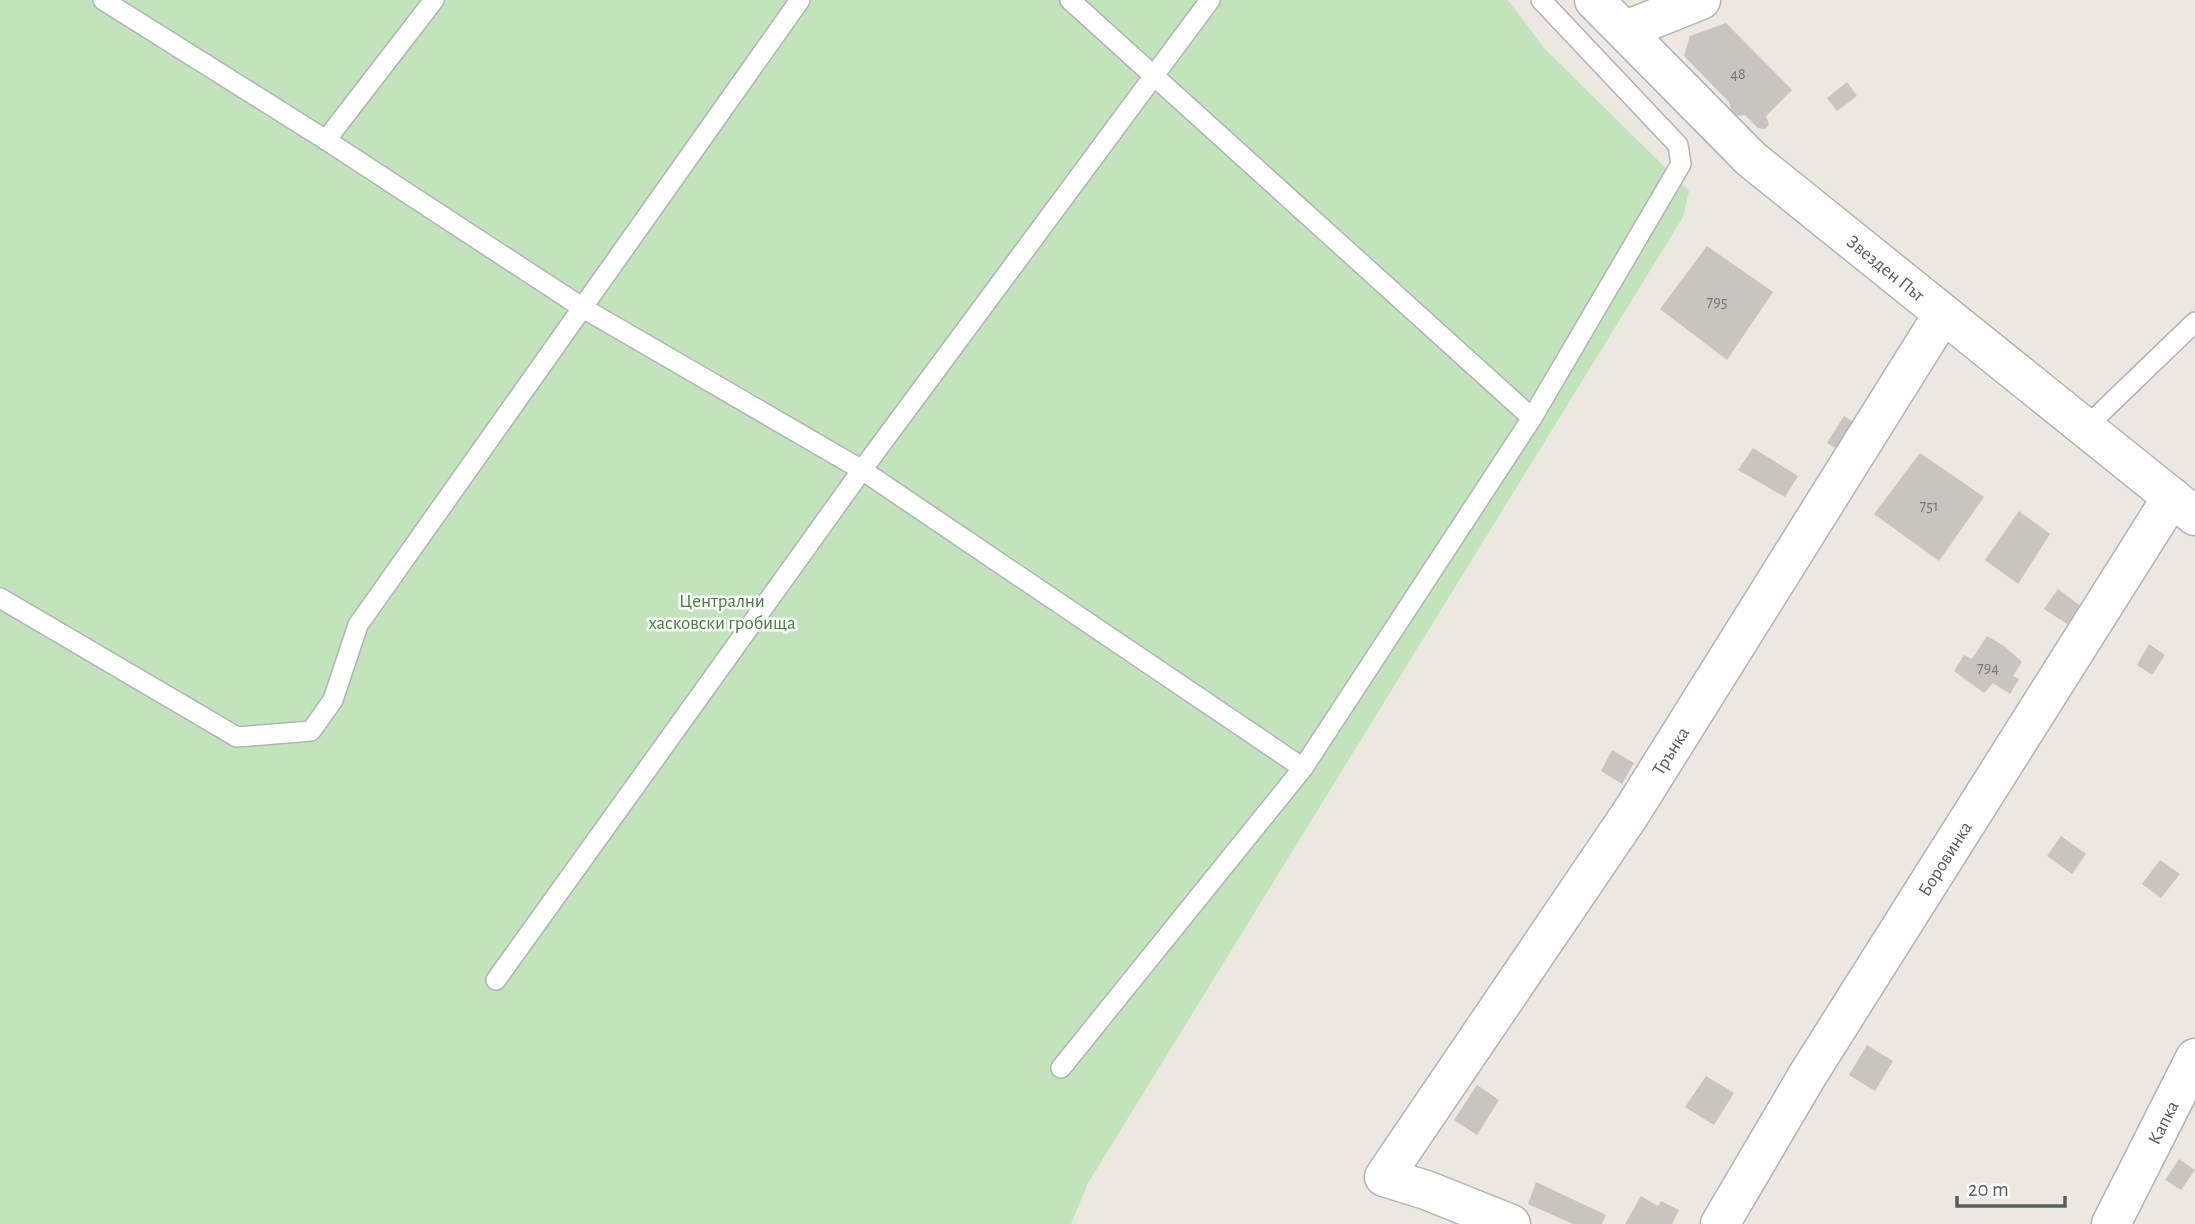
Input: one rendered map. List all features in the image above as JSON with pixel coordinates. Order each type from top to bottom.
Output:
[{"type":"street","name":"Звезден Път","points":[[1594,0],[1751,159],[2184,506]]},
{"type":"street","points":[[1626,30],[1701,0]]},
{"type":"street","name":"Трънка","points":[[1511,1224],[1426,1189],[1384,1177],[1631,813],[1943,314]]},
{"type":"street","name":"Боровинка","points":[[1720,1224],[1807,1076],[2184,506]]},
{"type":"street","name":"Капка","points":[[2111,1224],[2195,1058]]},
{"type":"lane","points":[[103,0],[326,140],[583,308],[862,470],[1303,768]]},
{"type":"lane","points":[[326,140],[433,0]]},
{"type":"lane","points":[[0,598],[237,737],[311,731],[333,700],[358,625],[800,0]]},
{"type":"lane","points":[[1070,0],[1532,418]]},
{"type":"lane","points":[[496,981],[862,470],[1210,0]]},
{"type":"lane","points":[[1061,1068],[1303,768],[1532,418],[1681,164],[1678,145],[1541,0]]},
{"type":"lane","points":[[2084,428],[2195,323]]},
{"type":"green space","name":"Централни хасковски гробища","points":[[0,0],[1508,0],[1544,48],[1689,191],[1683,217],[1088,1183],[1071,1224],[0,1224]]},
{"type":"building","points":[[1726,23],[1792,90],[1766,116],[1769,124],[1765,129],[1758,128],[1745,115],[1738,116],[1732,112],[1729,102],[1684,56],[1690,36]]},
{"type":"building","points":[[1847,82],[1857,96],[1837,111],[1827,98]]},
{"type":"building","points":[[1707,246],[1773,292],[1727,360],[1660,309]]},
{"type":"building","points":[[1844,416],[1863,429],[1848,456],[1827,443]]},
{"type":"building","points":[[1753,448],[1798,476],[1785,497],[1738,470]]},
{"type":"building","points":[[1920,453],[1984,497],[1939,561],[1874,514]]},
{"type":"building","points":[[2019,511],[2050,534],[2018,584],[1985,560]]},
{"type":"building","points":[[2058,589],[2082,607],[2070,626],[2044,609]]},
{"type":"building","points":[[1987,636],[2004,646],[2022,662],[2013,676],[2019,679],[2010,694],[1993,683],[1984,693],[1954,671],[1964,655],[1972,659]]},
{"type":"building","points":[[2149,644],[2165,655],[2152,675],[2137,665]]},
{"type":"building","points":[[1612,750],[1634,763],[1622,784],[1601,771]]},
{"type":"building","points":[[2061,836],[2086,854],[2072,874],[2047,856]]},
{"type":"building","points":[[2160,860],[2180,874],[2161,898],[2142,884]]},
{"type":"building","points":[[1867,1045],[1893,1061],[1875,1091],[1849,1075]]},
{"type":"building","points":[[1706,1076],[1734,1093],[1714,1125],[1685,1107]]},
{"type":"building","points":[[1477,1085],[1499,1100],[1477,1135],[1454,1120]]},
{"type":"building","points":[[2179,1159],[2195,1170],[2181,1190],[2165,1180]]},
{"type":"building","points":[[1536,1182],[1606,1215],[1602,1224],[1573,1224],[1528,1204]]},
{"type":"building","points":[[1641,1196],[1658,1206],[1661,1201],[1679,1210],[1672,1224],[1625,1224]]}]
